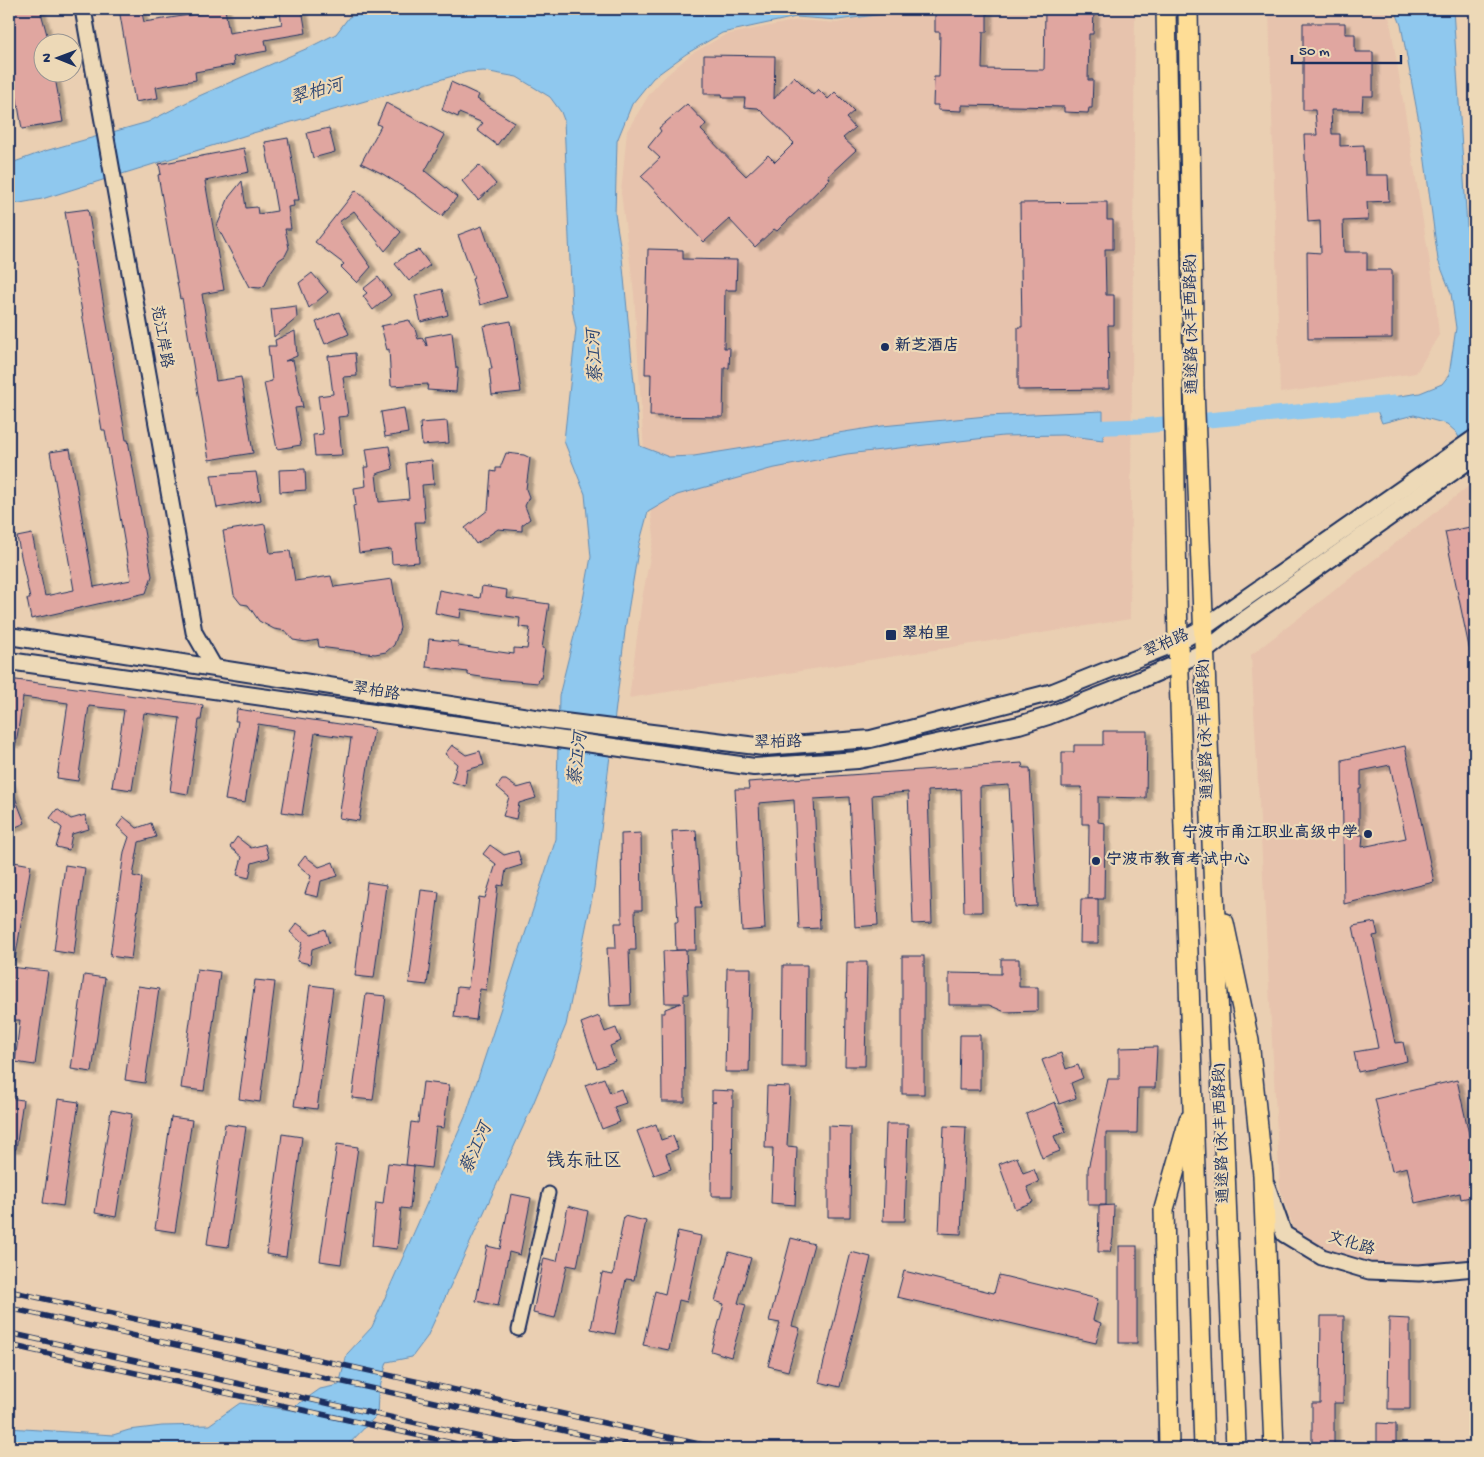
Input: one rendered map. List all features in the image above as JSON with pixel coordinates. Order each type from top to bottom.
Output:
[{"type":"main road","name":"通途路 (永丰西路段)","points":[[1166,9],[1178,642],[1204,1448]]},
{"type":"main road","name":"通途路 (永丰西路段)","points":[[1188,9],[1194,388],[1236,1448]]},
{"type":"main road","name":"翠柏路","points":[[9,636],[214,667],[547,728],[630,748],[754,767],[858,760],[1019,725],[1048,716],[1204,652],[1449,466],[1475,438]]},
{"type":"main road","points":[[1449,466],[1475,456]]},
{"type":"main road","name":"翠柏路","points":[[9,661],[547,728],[633,731],[764,747],[871,739],[1053,692],[1178,642],[1203,628],[1449,466]]},
{"type":"main road","points":[[1213,873],[1249,1041],[1263,1175],[1274,1448]]},
{"type":"main road","points":[[1168,1448],[1164,1209],[1194,1102]]},
{"type":"street","name":"范江岸路","points":[[83,9],[121,213],[194,632],[214,667]]},
{"type":"street","name":"文化路","points":[[1263,1175],[1284,1234],[1322,1257],[1369,1271],[1419,1273],[1475,1268]]},
{"type":"street","points":[[518,1330],[549,1193]]},
{"type":"shaded area","name":"新芝酒店","points":[[899,9],[1135,9],[1130,619],[629,698],[642,599],[654,536],[645,468],[634,293],[621,193],[627,131],[650,93],[666,76],[691,54],[725,35],[798,20],[837,23]]},
{"type":"shaded area","points":[[1269,9],[1388,9],[1435,294],[1439,335],[1416,373],[1280,393]]},
{"type":"shaded area","name":"宁波市甬江职业高级中学","points":[[1473,483],[1475,486],[1475,1261],[1421,1265],[1368,1263],[1324,1249],[1295,1232],[1280,1188],[1251,655]]},
{"type":"water","points":[[374,9],[899,9],[883,14],[838,20],[796,17],[722,33],[686,54],[653,78],[632,104],[617,141],[615,214],[622,257],[640,446],[669,457],[694,456],[882,426],[987,416],[1103,411],[1103,440],[1063,435],[1003,436],[847,454],[770,469],[677,495],[648,512],[639,545],[626,623],[594,888],[566,1025],[528,1116],[427,1337],[412,1357],[387,1362],[378,1394],[377,1415],[345,1448],[9,1448],[9,1428],[113,1435],[129,1430],[162,1426],[209,1425],[240,1403],[290,1410],[320,1389],[339,1385],[347,1354],[372,1327],[466,1115],[556,839],[559,696],[583,600],[591,557],[585,494],[564,441],[576,329],[572,308],[564,120],[561,112],[550,97],[517,77],[484,71],[467,72],[253,133],[42,199],[9,205],[9,164],[45,151],[148,122],[199,96],[336,34],[349,17]]},
{"type":"water","points":[[1395,9],[1453,9],[1468,242],[1475,253],[1475,467],[1456,432],[1447,424],[1414,415],[1382,423],[1373,400],[1420,393],[1442,384],[1449,375],[1456,328],[1451,293],[1438,260],[1422,138],[1401,25]]},
{"type":"building","points":[[9,9],[40,9],[46,32],[32,32],[32,82],[56,82],[63,122],[22,129],[9,52]]},
{"type":"building","points":[[119,9],[141,9],[144,22],[202,13],[201,9],[225,9],[229,33],[282,24],[280,13],[302,9],[306,33],[265,40],[267,51],[233,57],[234,65],[195,72],[196,80],[156,87],[158,98],[135,102]]},
{"type":"building","points":[[935,10],[987,11],[987,32],[983,32],[982,69],[1044,70],[1045,11],[1094,12],[1093,34],[1089,34],[1088,80],[1093,80],[1092,108],[1089,108],[1088,113],[1064,112],[1064,107],[962,105],[962,111],[938,110],[938,105],[933,105],[934,77],[939,77],[940,32],[935,32]]},
{"type":"building","points":[[1303,23],[1345,23],[1345,34],[1355,34],[1355,52],[1373,52],[1373,96],[1363,96],[1362,110],[1331,110],[1332,134],[1340,134],[1340,146],[1364,145],[1365,175],[1388,175],[1389,201],[1367,202],[1368,220],[1343,221],[1344,252],[1367,252],[1367,270],[1392,270],[1392,338],[1308,339],[1307,252],[1321,253],[1320,221],[1308,222],[1304,135],[1317,135],[1315,110],[1303,110]]},
{"type":"building","points":[[704,55],[775,56],[774,99],[794,76],[813,95],[818,89],[828,99],[835,92],[854,111],[846,118],[855,128],[843,138],[856,150],[828,176],[830,179],[777,231],[774,229],[755,247],[729,219],[704,242],[641,176],[660,158],[648,147],[661,131],[659,128],[687,104],[706,124],[701,130],[746,176],[768,155],[775,162],[794,143],[758,108],[744,107],[745,98],[723,98],[722,94],[704,94]]},
{"type":"building","points":[[451,82],[479,95],[477,99],[514,122],[497,145],[477,130],[483,123],[459,113],[458,117],[442,110]]},
{"type":"building","points":[[386,103],[445,135],[425,171],[457,197],[442,216],[417,196],[383,174],[361,163],[381,126],[377,124]]},
{"type":"building","points":[[329,128],[335,152],[313,158],[307,133]]},
{"type":"building","points":[[288,138],[299,200],[293,200],[294,206],[288,207],[291,229],[285,229],[289,248],[285,256],[279,260],[270,273],[265,285],[260,288],[249,287],[217,226],[229,197],[242,181],[246,208],[257,207],[258,214],[277,211],[265,142]]},
{"type":"building","points":[[244,148],[249,172],[205,181],[224,290],[202,294],[216,381],[241,377],[253,453],[209,460],[182,298],[180,299],[158,175],[161,174],[159,164]]},
{"type":"building","points":[[479,165],[496,184],[478,200],[462,181]]},
{"type":"building","points":[[356,190],[401,232],[385,251],[354,211],[339,222],[371,267],[357,283],[341,267],[344,264],[315,242]]},
{"type":"building","points":[[1107,202],[1107,220],[1113,220],[1113,249],[1105,249],[1106,295],[1114,295],[1114,325],[1108,325],[1109,389],[1018,390],[1018,327],[1022,327],[1020,203]]},
{"type":"building","points":[[88,209],[126,440],[128,440],[152,576],[146,593],[31,619],[27,599],[30,599],[17,537],[32,534],[45,596],[74,590],[50,452],[70,449],[94,587],[131,580],[105,430],[102,430],[65,212]]},
{"type":"building","points":[[482,226],[507,297],[480,305],[472,279],[474,278],[458,235]]},
{"type":"building","points":[[648,249],[683,250],[683,259],[737,260],[736,290],[725,290],[724,348],[730,348],[729,368],[724,368],[723,417],[650,416],[651,374],[645,374]]},
{"type":"building","points":[[419,250],[430,265],[409,281],[395,264],[405,256]]},
{"type":"building","points":[[312,273],[328,292],[309,308],[299,283]]},
{"type":"building","points":[[378,277],[391,295],[373,310],[363,296],[367,293],[363,289]]},
{"type":"building","points":[[442,289],[448,315],[421,322],[415,296]]},
{"type":"building","points":[[296,306],[297,318],[274,337],[271,309]]},
{"type":"building","points":[[339,312],[349,334],[325,344],[316,322]]},
{"type":"building","points":[[409,320],[415,329],[418,339],[422,338],[427,346],[425,337],[452,332],[456,368],[458,368],[456,392],[427,390],[428,384],[391,386],[389,349],[387,350],[381,326]]},
{"type":"building","points":[[511,321],[521,392],[492,395],[489,369],[492,369],[483,326]]},
{"type":"building","points":[[295,331],[297,356],[285,361],[293,360],[303,407],[295,408],[301,445],[277,449],[264,383],[272,381],[268,346],[276,346],[275,340]]},
{"type":"building","points":[[355,353],[357,376],[343,377],[348,416],[338,417],[342,455],[315,456],[313,435],[323,434],[318,396],[333,394],[328,356]]},
{"type":"building","points":[[404,408],[408,433],[385,437],[381,412]]},
{"type":"building","points":[[447,421],[449,443],[422,445],[420,423]]},
{"type":"building","points":[[389,446],[393,469],[376,474],[379,502],[409,499],[406,463],[432,460],[434,484],[422,485],[425,522],[415,522],[419,562],[392,564],[391,549],[359,553],[353,506],[356,505],[354,488],[366,486],[364,467],[369,467],[366,449]]},
{"type":"building","points":[[506,453],[524,455],[530,458],[526,489],[529,497],[525,506],[530,519],[522,525],[522,531],[498,529],[476,544],[465,528],[488,510],[491,471],[496,472],[496,468],[500,468]]},
{"type":"building","points":[[305,469],[306,490],[280,492],[279,470]]},
{"type":"building","points":[[256,472],[261,500],[217,508],[211,475]]},
{"type":"building","points":[[265,524],[270,553],[290,551],[295,581],[331,576],[334,587],[392,579],[400,628],[394,645],[386,652],[375,654],[319,647],[318,640],[306,642],[293,640],[286,631],[274,629],[259,621],[248,605],[241,604],[234,595],[223,531]]},
{"type":"building","points":[[1475,526],[1475,652],[1470,652],[1445,532]]},
{"type":"building","points":[[482,586],[507,590],[506,598],[549,604],[542,648],[545,649],[541,678],[539,678],[538,683],[494,679],[468,675],[468,672],[426,667],[429,639],[458,642],[458,646],[514,654],[514,648],[527,649],[530,628],[519,627],[520,618],[461,609],[460,618],[435,613],[439,590],[480,598]]},
{"type":"building","points":[[9,679],[203,705],[188,794],[170,791],[180,718],[144,713],[132,790],[112,787],[124,710],[89,706],[78,781],[57,778],[68,703],[23,697],[16,744],[9,744]]},
{"type":"building","points":[[237,709],[374,729],[359,821],[339,818],[351,738],[315,733],[302,815],[282,812],[296,730],[258,724],[245,803],[225,800],[238,721],[235,721]]},
{"type":"building","name":"宁波市教育考试中心","points":[[1103,731],[1147,731],[1146,798],[1098,797],[1098,822],[1105,823],[1104,899],[1088,899],[1089,824],[1082,824],[1082,787],[1062,787],[1062,752],[1074,752],[1074,745],[1103,745]]},
{"type":"building","points":[[452,745],[466,755],[480,751],[484,765],[467,770],[465,786],[452,782],[457,764],[445,754]]},
{"type":"building","points":[[1405,746],[1434,882],[1344,904],[1342,760]],"holes":[[[1390,765],[1406,838],[1362,847],[1363,835],[1359,835],[1361,771]]]},
{"type":"building","points":[[1022,763],[1023,768],[1030,768],[1037,906],[1015,907],[1009,785],[980,787],[982,912],[964,912],[961,789],[928,791],[932,923],[913,924],[908,792],[872,795],[878,925],[855,927],[849,797],[814,799],[820,928],[799,929],[794,800],[759,803],[765,929],[742,931],[735,789],[749,789],[748,782]]},
{"type":"building","points":[[502,780],[506,780],[517,788],[531,784],[536,798],[519,803],[516,819],[503,816],[509,797],[497,787]]},
{"type":"building","points":[[9,782],[25,823],[9,830]]},
{"type":"building","points":[[57,809],[71,819],[85,815],[89,829],[72,834],[69,850],[56,847],[62,828],[50,818]]},
{"type":"building","points":[[124,817],[137,828],[151,823],[156,837],[139,842],[133,876],[142,878],[131,959],[110,956],[124,852],[129,837],[117,826]]},
{"type":"building","points":[[696,830],[701,908],[695,908],[696,950],[676,950],[675,922],[678,922],[672,831]]},
{"type":"building","points":[[641,833],[642,910],[635,910],[636,950],[629,950],[631,1005],[610,1006],[607,948],[616,948],[615,923],[622,923],[621,834]]},
{"type":"building","points":[[237,837],[251,848],[265,844],[269,858],[252,863],[249,878],[237,875],[242,857],[230,847]]},
{"type":"building","points":[[490,845],[504,855],[518,851],[522,865],[506,870],[503,886],[498,885],[486,990],[480,989],[476,1020],[454,1017],[457,987],[468,988],[479,897],[485,898],[496,864],[483,854]]},
{"type":"building","points":[[305,856],[319,867],[333,862],[338,876],[321,881],[318,897],[305,894],[311,876],[298,865]]},
{"type":"building","points":[[14,862],[31,865],[15,960],[9,959],[9,893]]},
{"type":"building","points":[[65,865],[85,868],[74,954],[54,951]]},
{"type":"building","points":[[367,882],[386,885],[374,978],[355,976]]},
{"type":"building","points":[[421,890],[439,892],[427,985],[409,983]]},
{"type":"building","points":[[1081,899],[1098,899],[1098,943],[1080,943]]},
{"type":"building","points":[[1375,922],[1378,935],[1373,936],[1395,1043],[1403,1042],[1407,1061],[1358,1072],[1354,1052],[1378,1048],[1353,926]]},
{"type":"building","points":[[297,923],[311,934],[325,929],[329,943],[312,949],[310,964],[297,961],[302,943],[290,932]]},
{"type":"building","points":[[686,950],[688,994],[684,994],[685,1102],[662,1102],[661,1013],[665,1013],[665,1009],[681,1003],[665,1003],[663,951]]},
{"type":"building","points":[[902,956],[924,956],[924,1094],[902,1094]]},
{"type":"building","points":[[1001,959],[1019,959],[1019,987],[1038,987],[1038,1011],[1005,1012],[989,1005],[949,1005],[949,973],[1001,974]]},
{"type":"building","points":[[847,962],[867,962],[865,1066],[845,1066]]},
{"type":"building","points":[[783,965],[807,965],[806,1067],[782,1067]]},
{"type":"building","points":[[9,967],[48,971],[35,1065],[15,1062],[20,1020],[9,1020]]},
{"type":"building","points":[[727,968],[751,968],[749,1072],[725,1072]]},
{"type":"building","points":[[197,969],[220,972],[204,1091],[181,1088]]},
{"type":"building","points":[[84,975],[105,978],[92,1072],[71,1069]]},
{"type":"building","points":[[255,980],[275,982],[260,1102],[239,1099]]},
{"type":"building","points":[[310,985],[333,988],[317,1109],[294,1106]]},
{"type":"building","points":[[138,986],[159,989],[145,1083],[125,1080]]},
{"type":"building","points":[[366,994],[386,996],[373,1100],[352,1098]]},
{"type":"building","points":[[599,1016],[605,1032],[616,1028],[621,1041],[610,1046],[615,1061],[597,1068],[581,1023]]},
{"type":"building","points":[[960,1035],[980,1035],[980,1090],[959,1090]]},
{"type":"building","points":[[1157,1047],[1155,1088],[1138,1088],[1137,1133],[1106,1133],[1106,1205],[1088,1205],[1088,1169],[1108,1079],[1119,1079],[1119,1048]]},
{"type":"building","points":[[1061,1053],[1066,1069],[1078,1065],[1083,1078],[1071,1083],[1076,1098],[1059,1104],[1042,1060]]},
{"type":"building","points":[[604,1078],[610,1093],[621,1089],[626,1103],[614,1107],[620,1122],[602,1129],[585,1085]]},
{"type":"building","points":[[1457,1080],[1475,1161],[1475,1196],[1461,1199],[1460,1193],[1415,1203],[1407,1167],[1392,1171],[1375,1099]]},
{"type":"building","points":[[423,1082],[449,1085],[444,1128],[436,1127],[431,1168],[406,1165],[411,1122],[418,1123]]},
{"type":"building","points":[[767,1086],[790,1087],[787,1146],[797,1147],[795,1205],[771,1203],[773,1148],[765,1148]]},
{"type":"building","points":[[712,1090],[733,1091],[732,1196],[711,1196],[712,1103],[716,1102],[712,1102]]},
{"type":"building","points":[[9,1098],[23,1100],[16,1149],[9,1149]]},
{"type":"building","points":[[58,1099],[79,1102],[63,1206],[43,1203]]},
{"type":"building","points":[[1055,1102],[1066,1132],[1054,1136],[1060,1151],[1042,1158],[1026,1114]]},
{"type":"building","points":[[111,1110],[132,1114],[116,1217],[95,1213]]},
{"type":"building","points":[[171,1117],[192,1120],[175,1232],[155,1229]]},
{"type":"building","points":[[225,1124],[246,1127],[228,1247],[207,1244]]},
{"type":"building","points":[[656,1124],[661,1140],[673,1136],[678,1149],[666,1154],[671,1169],[654,1175],[637,1131]]},
{"type":"building","points":[[886,1124],[908,1124],[905,1221],[883,1221]]},
{"type":"building","points":[[828,1126],[851,1127],[850,1217],[828,1217]]},
{"type":"building","points":[[944,1126],[966,1127],[961,1234],[939,1233]]},
{"type":"building","points":[[282,1134],[302,1137],[286,1257],[266,1254]]},
{"type":"building","points":[[337,1144],[358,1147],[341,1264],[320,1261]]},
{"type":"building","points":[[1017,1157],[1023,1173],[1034,1169],[1039,1182],[1027,1187],[1033,1202],[1015,1209],[999,1164]]},
{"type":"building","points":[[388,1163],[414,1166],[410,1209],[401,1208],[397,1249],[372,1246],[376,1203],[383,1204]]},
{"type":"building","points":[[511,1194],[531,1198],[520,1255],[509,1252],[498,1306],[476,1301],[487,1246],[500,1249]]},
{"type":"building","points":[[1114,1205],[1113,1238],[1110,1252],[1098,1252],[1099,1206]]},
{"type":"building","points":[[568,1206],[588,1211],[577,1267],[567,1265],[555,1318],[533,1313],[544,1258],[557,1261]]},
{"type":"building","points":[[624,1216],[646,1221],[634,1280],[626,1279],[615,1334],[591,1329],[602,1273],[613,1275]]},
{"type":"building","points":[[678,1231],[701,1236],[687,1302],[679,1300],[669,1350],[643,1345],[655,1291],[665,1294]]},
{"type":"building","points":[[791,1238],[814,1244],[792,1326],[800,1328],[788,1371],[768,1366],[780,1323],[769,1321]]},
{"type":"building","points":[[1119,1246],[1137,1246],[1137,1343],[1119,1343]]},
{"type":"building","points":[[729,1252],[751,1258],[738,1303],[746,1305],[731,1357],[711,1351],[724,1304],[715,1301]]},
{"type":"building","points":[[851,1252],[871,1257],[840,1387],[819,1382]]},
{"type":"building","points":[[904,1271],[994,1293],[999,1275],[1098,1299],[1093,1320],[1101,1323],[1096,1343],[897,1297]]},
{"type":"building","points":[[1321,1316],[1344,1316],[1343,1403],[1334,1403],[1334,1448],[1312,1448],[1312,1403],[1320,1403]]},
{"type":"building","points":[[1389,1318],[1410,1319],[1410,1409],[1388,1409]]},
{"type":"building","points":[[1377,1423],[1396,1424],[1396,1448],[1377,1448]]},
{"type":"waterway","points":[[1082,428],[1142,426],[1395,403]]},
{"type":"railway","points":[[9,1291],[717,1448]]},
{"type":"railway","points":[[9,1308],[642,1448]]},
{"type":"railway","points":[[9,1333],[530,1448]]},
{"type":"railway","points":[[9,1345],[475,1448]]},
{"type":"place","name":"新芝酒店","points":[[885,347]]},
{"type":"place","name":"翠柏里","points":[[891,635]]},
{"type":"place","name":"宁波市甬江职业高级中学","points":[[1368,834]]},
{"type":"place","name":"宁波市教育考试中心","points":[[1096,861]]},
{"type":"district","name":"钱东社区","points":[[584,1162]]},
{"type":"water label","name":"翠柏河","points":[[317,93]]},
{"type":"water label","name":"蔡江河","points":[[596,356]]},
{"type":"water label","name":"蔡江河","points":[[579,759]]},
{"type":"water label","name":"蔡江河","points":[[477,1149]]}]
